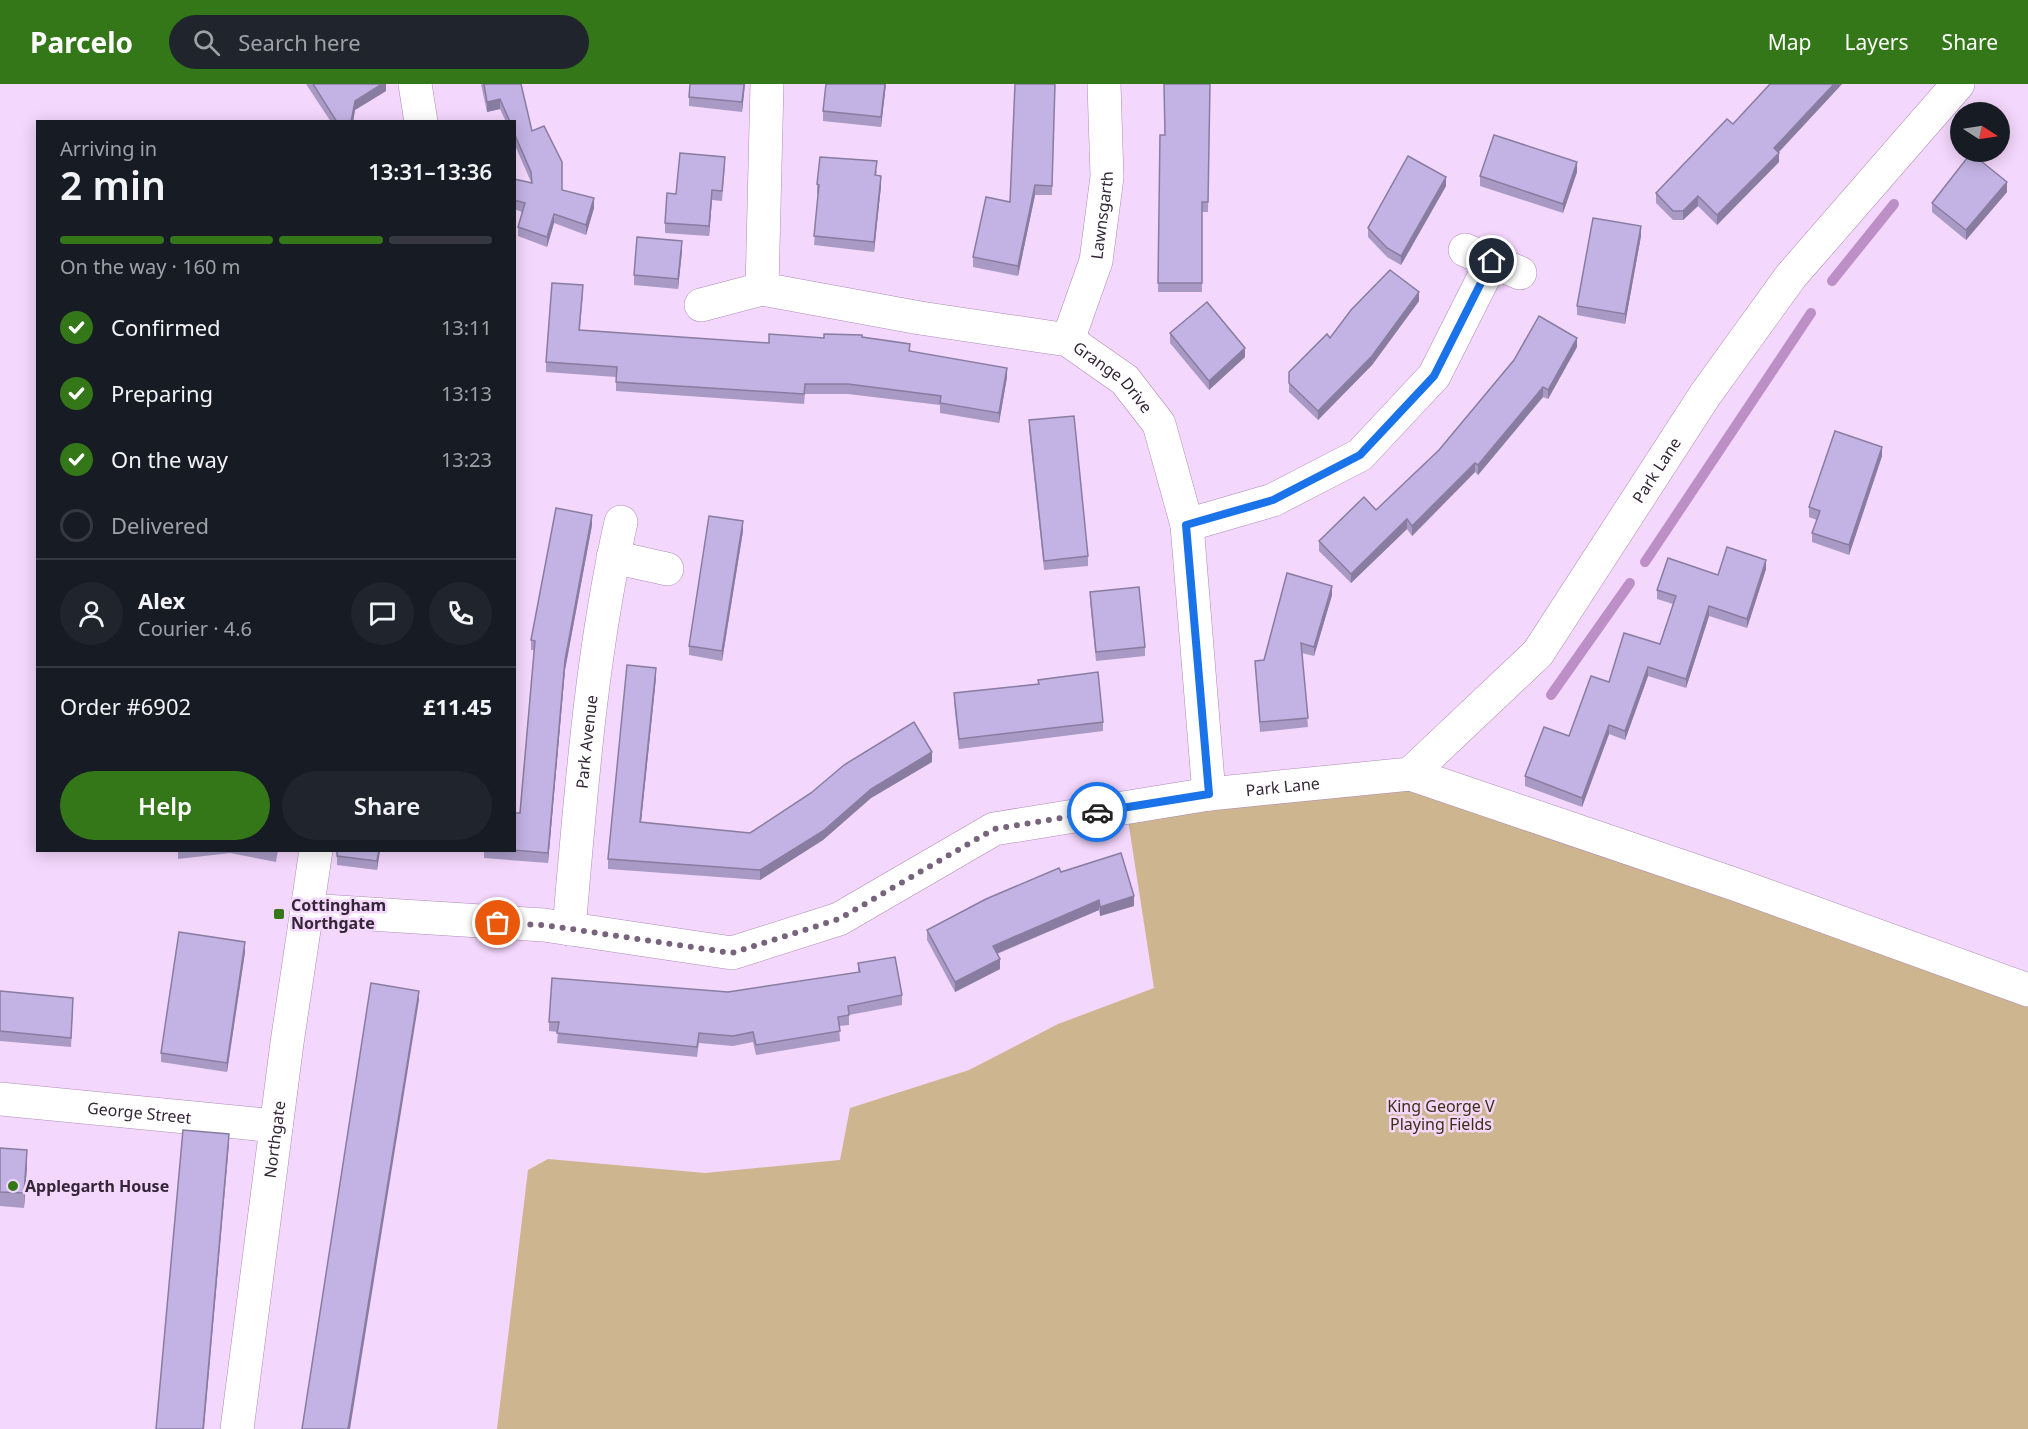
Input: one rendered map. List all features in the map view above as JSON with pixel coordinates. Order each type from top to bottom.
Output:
[{"type":"street","points":[[415,84],[421,120]]},
{"type":"street","points":[[762,289],[767,84]]},
{"type":"street","name":"Lawnsgarth","points":[[1068,340],[1096,261],[1107,177],[1104,84]]},
{"type":"street","name":"Park Lane","points":[[307,910],[569,929],[732,953],[839,919],[994,829],[1209,794],[1410,774],[1538,653],[1705,395],[1796,269],[1958,84]]},
{"type":"street","points":[[1186,525],[1273,500],[1360,455],[1434,376],[1493,261]]},
{"type":"street","name":"Grange Drive","points":[[701,305],[762,289],[920,318],[1068,340],[1125,380],[1159,424],[1186,525],[1209,794]]},
{"type":"street","name":"Park Avenue","points":[[569,929],[589,716],[613,557],[621,522]]},
{"type":"street","points":[[613,557],[667,569]]},
{"type":"street","points":[[1410,774],[1737,885],[2028,990]]},
{"type":"street","name":"Northgate","points":[[237,1429],[276,1126],[316,852]]},
{"type":"street","name":"George Street","points":[[0,1099],[276,1126]]},
{"type":"green space","name":"King George V Playing Fields","points":[[1410,774],[2028,997],[2028,1429],[497,1429],[528,1170],[548,1159],[705,1173],[840,1160],[850,1108],[969,1070],[1058,1024],[1154,988],[1126,807]]},
{"type":"building","points":[[313,84],[382,84],[355,101],[351,120],[336,120]]},
{"type":"building","points":[[484,84],[521,84],[532,131],[544,126],[562,162],[562,190],[594,198],[586,225],[554,214],[547,237],[518,227],[525,203],[516,201],[516,179],[532,183],[531,172],[516,138],[516,120],[509,120],[500,99],[487,102]]},
{"type":"building","points":[[690,84],[744,84],[742,102],[689,97]]},
{"type":"building","points":[[826,84],[885,84],[881,117],[823,111]]},
{"type":"building","points":[[1015,84],[1055,84],[1052,186],[1035,185],[1018,266],[973,257],[986,197],[1010,202]]},
{"type":"building","points":[[1164,84],[1210,84],[1208,202],[1202,202],[1202,283],[1158,283],[1160,135],[1165,135]]},
{"type":"building","points":[[1770,84],[1834,84],[1774,148],[1779,153],[1717,215],[1698,196],[1683,211],[1673,211],[1656,193],[1727,119],[1733,124]]},
{"type":"building","points":[[1494,135],[1577,162],[1563,204],[1480,176]]},
{"type":"building","points":[[680,153],[725,157],[722,191],[712,190],[709,226],[665,223],[667,193],[676,194]]},
{"type":"building","points":[[1408,156],[1446,177],[1401,256],[1387,248],[1368,228]]},
{"type":"building","points":[[820,157],[877,161],[875,175],[881,176],[874,242],[814,236]]},
{"type":"building","points":[[1964,162],[1982,162],[2007,182],[1966,230],[1932,203]]},
{"type":"building","points":[[1593,218],[1641,226],[1625,314],[1577,306]]},
{"type":"building","points":[[637,237],[682,241],[678,279],[634,275]]},
{"type":"building","points":[[1390,270],[1419,292],[1372,356],[1318,411],[1289,383],[1289,372],[1327,334],[1330,338],[1351,310]]},
{"type":"building","points":[[552,283],[583,285],[579,330],[769,343],[769,334],[824,338],[824,334],[862,335],[862,337],[910,344],[909,351],[1007,368],[999,413],[940,403],[941,396],[848,384],[805,384],[804,394],[616,382],[617,367],[546,362]]},
{"type":"building","points":[[1207,302],[1245,348],[1209,381],[1170,333]]},
{"type":"building","points":[[1539,316],[1577,338],[1548,390],[1543,387],[1478,465],[1475,463],[1412,526],[1407,519],[1351,574],[1319,541],[1364,497],[1376,510],[1439,450],[1514,360]]},
{"type":"building","points":[[1074,416],[1088,556],[1044,561],[1029,420]]},
{"type":"building","points":[[1835,431],[1882,447],[1849,545],[1812,533],[1820,511],[1809,507]]},
{"type":"building","points":[[556,508],[592,515],[565,660],[548,853],[516,850],[516,813],[520,813],[535,641],[531,640]]},
{"type":"building","points":[[709,516],[743,521],[722,651],[689,646]]},
{"type":"building","points":[[1727,547],[1766,560],[1747,619],[1709,606],[1686,679],[1648,667],[1625,731],[1609,725],[1582,798],[1525,776],[1544,727],[1569,736],[1591,676],[1609,682],[1624,633],[1660,644],[1676,596],[1657,590],[1668,558],[1718,575]]},
{"type":"building","points":[[1287,573],[1332,586],[1314,647],[1301,643],[1308,718],[1260,722],[1255,661],[1264,660]]},
{"type":"building","points":[[1139,587],[1145,647],[1096,652],[1090,592]]},
{"type":"building","points":[[627,665],[656,668],[640,822],[750,833],[811,793],[844,765],[914,722],[932,752],[871,789],[823,831],[760,870],[608,859]]},
{"type":"building","points":[[1098,672],[1103,722],[959,739],[954,693],[1039,684],[1038,680]]},
{"type":"building","points":[[337,852],[379,852],[377,861],[337,856]]},
{"type":"building","points":[[1121,853],[1134,896],[1100,907],[1099,900],[993,946],[1000,959],[955,982],[927,930],[986,899],[1059,868],[1061,872]]},
{"type":"building","points":[[179,932],[245,942],[227,1063],[161,1053]]},
{"type":"building","points":[[895,957],[902,995],[848,1006],[849,1015],[838,1017],[840,1031],[756,1045],[753,1032],[733,1036],[699,1033],[697,1047],[557,1033],[559,1022],[549,1022],[552,978],[728,992],[860,972],[858,963]]},
{"type":"building","points":[[371,983],[419,991],[348,1429],[302,1429]]},
{"type":"building","points":[[0,991],[73,998],[71,1038],[0,1031]]},
{"type":"building","points":[[183,1130],[229,1134],[203,1429],[156,1429]]},
{"type":"building","name":"Applegarth House","points":[[0,1148],[27,1150],[24,1193],[0,1192]]},
{"type":"waterway","points":[[1832,281],[1894,204]]},
{"type":"waterway","points":[[1645,562],[1811,313]]},
{"type":"waterway","points":[[1551,695],[1630,583]]},
{"type":"way so far","points":[[498,923],[544,925],[732,953],[839,919],[994,829],[1097,812]]},
{"type":"place","name":"Cottingham Northgate","points":[[279,914]]},
{"type":"place","name":"Applegarth House","points":[[13,1186]]},
{"type":"route","points":[[1097,812],[1209,794],[1186,525],[1273,500],[1360,455],[1434,376],[1492,261]]}]
